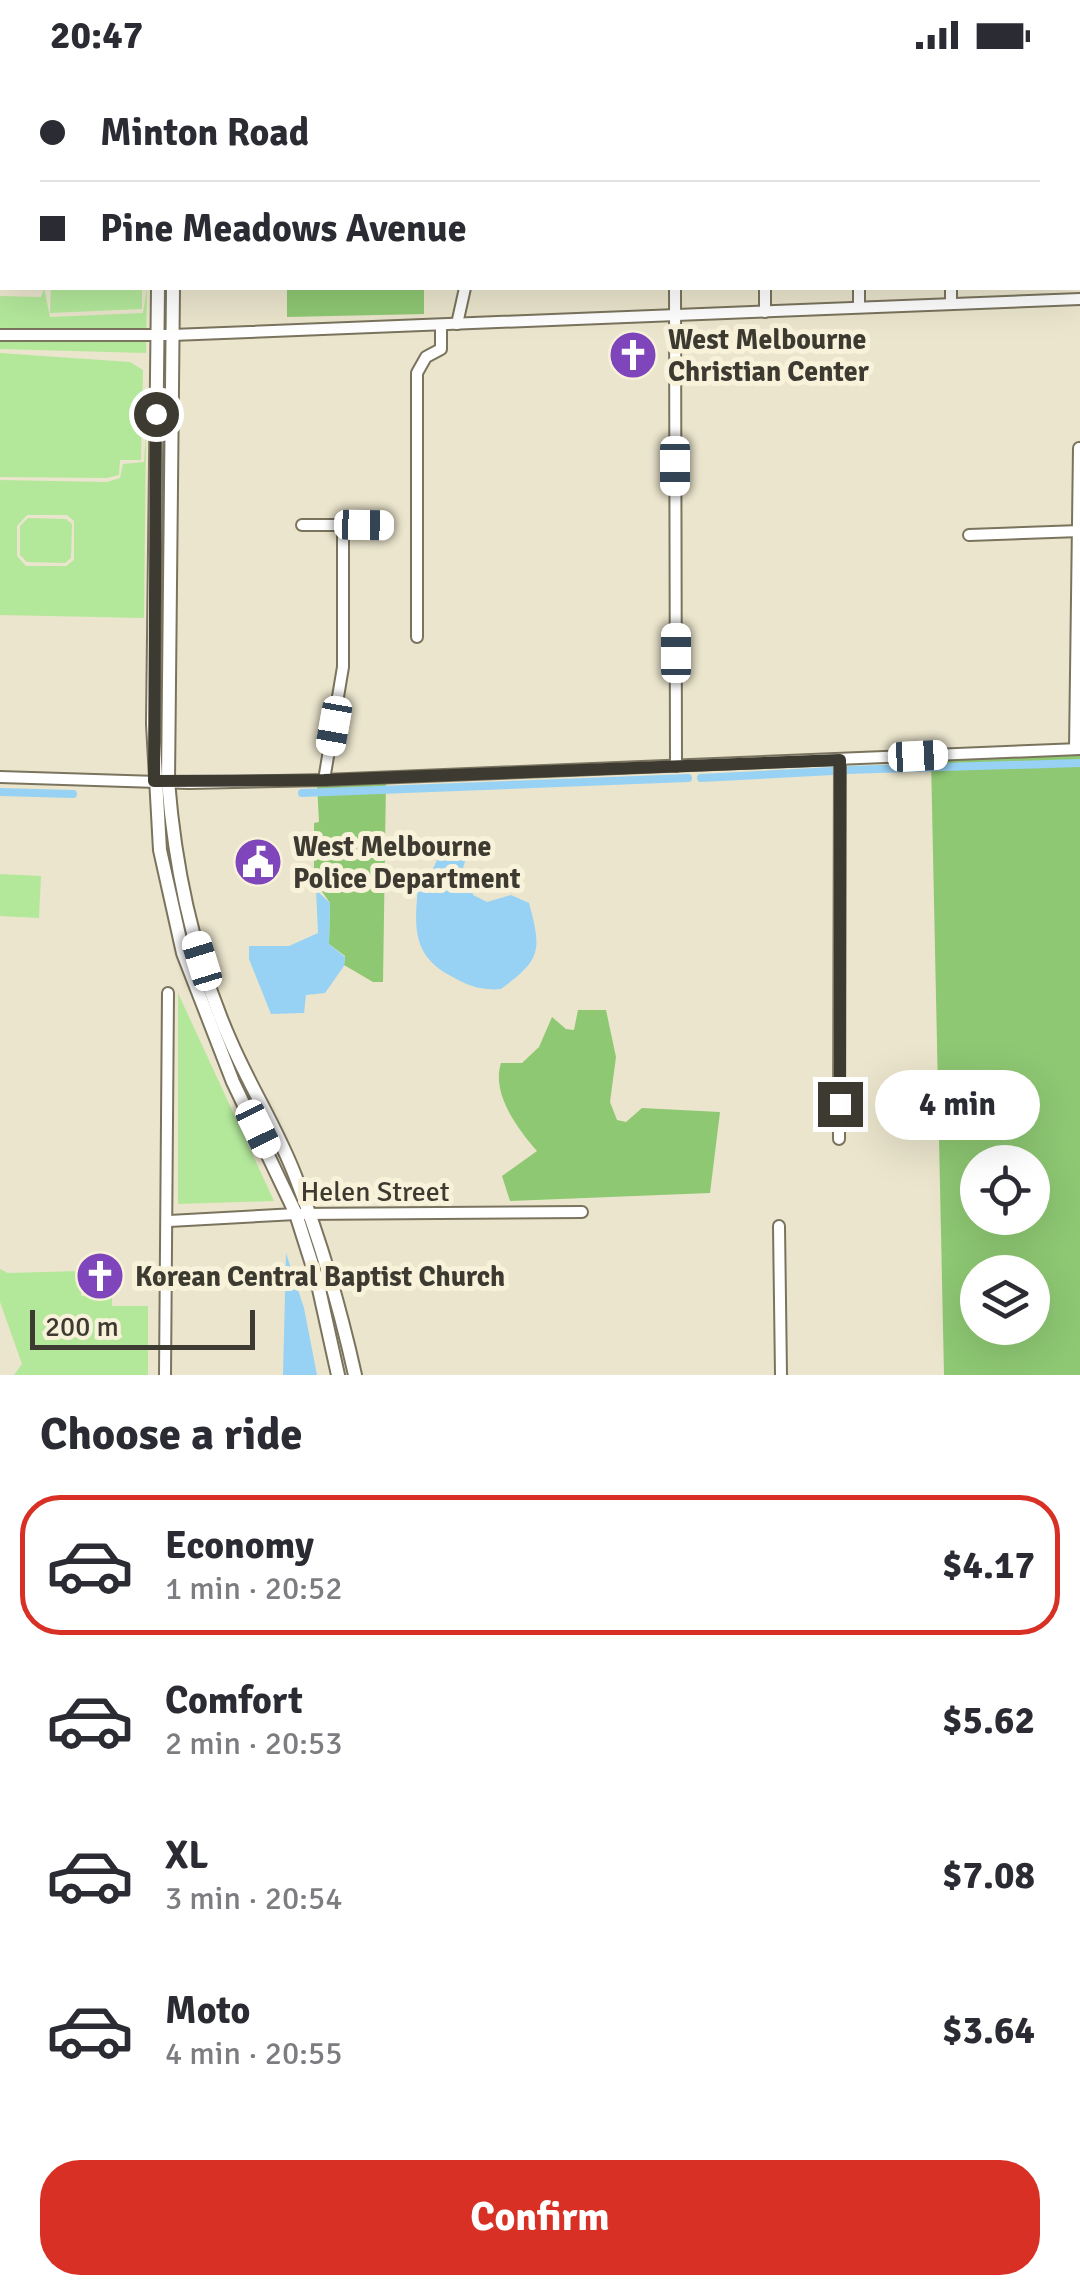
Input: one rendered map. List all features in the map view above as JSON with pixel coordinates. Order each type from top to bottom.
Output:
[{"type":"main road","points":[[158,290],[165,335],[161,781],[167,889],[183,953],[211,1032],[302,1214],[356,1375]]},
{"type":"main road","points":[[165,335],[173,290]]},
{"type":"main road","points":[[161,781],[191,925],[222,1022],[296,1175],[338,1375]]},
{"type":"main road","points":[[211,1032],[222,1022]]},
{"type":"street","points":[[457,324],[465,290]]},
{"type":"street","points":[[675,290],[676,766]]},
{"type":"street","points":[[765,290],[765,312]]},
{"type":"street","points":[[859,290],[859,307]]},
{"type":"street","points":[[951,304],[952,290]]},
{"type":"street","points":[[0,335],[165,335],[441,325],[951,304],[1077,295]]},
{"type":"street","points":[[417,637],[417,373],[426,358],[441,349],[441,325]]},
{"type":"street","points":[[0,777],[324,780],[1078,749],[1079,448]]},
{"type":"street","points":[[302,525],[385,525]]},
{"type":"street","points":[[324,780],[343,667],[343,525]]},
{"type":"street","points":[[969,535],[1079,531]]},
{"type":"street","points":[[840,760],[840,1139]]},
{"type":"street","points":[[164,1375],[168,993]]},
{"type":"street","name":"Helen Street","points":[[168,1221],[302,1214],[582,1212]]},
{"type":"street","points":[[780,1226],[781,1375]]},
{"type":"green space","points":[[44,290],[50,317],[143,313],[147,290],[146,353],[0,349],[0,296],[41,297]]},
{"type":"green space","points":[[51,290],[142,290],[142,309],[50,313]]},
{"type":"green space","points":[[287,290],[424,290],[424,314],[287,317]]},
{"type":"green space","points":[[0,353],[130,362],[143,370],[141,460],[120,460],[119,475],[107,478],[0,477]]},
{"type":"green space","points":[[146,432],[144,618],[0,615],[0,480],[107,482],[120,478],[123,464],[144,462]],"holes":[[[27,515],[67,515],[74,521],[74,560],[66,566],[26,566],[17,556],[17,526]]]},
{"type":"green space","points":[[28,518],[66,519],[72,524],[71,558],[65,563],[27,562],[20,555],[20,526]]},
{"type":"green space","points":[[1080,754],[1080,1375],[944,1375],[931,760]]},
{"type":"green space","points":[[386,782],[383,982],[373,982],[344,965],[345,956],[329,944],[330,903],[321,890],[324,871],[314,870],[314,823],[319,822],[317,784]]},
{"type":"green space","points":[[0,874],[41,876],[39,918],[0,916]]},
{"type":"green space","points":[[178,993],[274,1201],[178,1204]]},
{"type":"green space","points":[[578,1010],[606,1010],[616,1057],[610,1102],[617,1120],[626,1122],[642,1108],[720,1112],[710,1193],[510,1201],[502,1176],[537,1151],[503,1099],[501,1063],[522,1063],[539,1047],[552,1017],[566,1029],[574,1030]]},
{"type":"green space","points":[[0,1269],[8,1273],[81,1271],[81,1296],[112,1297],[112,1306],[148,1306],[148,1375],[14,1375],[22,1364],[0,1302]]},
{"type":"water","points":[[462,851],[467,854],[463,868],[469,873],[473,895],[487,902],[511,895],[529,903],[536,933],[535,953],[524,970],[501,989],[474,986],[449,975],[426,956],[420,944],[416,919],[419,875],[432,871],[437,860]]},
{"type":"water","points":[[316,890],[330,903],[329,944],[345,957],[344,966],[325,993],[306,995],[304,1013],[271,1014],[249,959],[249,946],[289,946],[318,933]]},
{"type":"water","points":[[286,1253],[304,1308],[317,1375],[283,1375]]},
{"type":"waterway","points":[[846,770],[1080,763]]},
{"type":"waterway","points":[[701,778],[833,771]]},
{"type":"waterway","points":[[302,793],[688,778]]},
{"type":"waterway","points":[[0,792],[73,794]]},
{"type":"place","name":"West Melbourne Christian Center","points":[[633,355]]},
{"type":"place","name":"West Melbourne Police Department","points":[[258,862]]},
{"type":"place","name":"Korean Central Baptist Church","points":[[100,1276]]},
{"type":"route","points":[[156,414],[154,781],[324,780],[840,760],[840,1104]]}]
